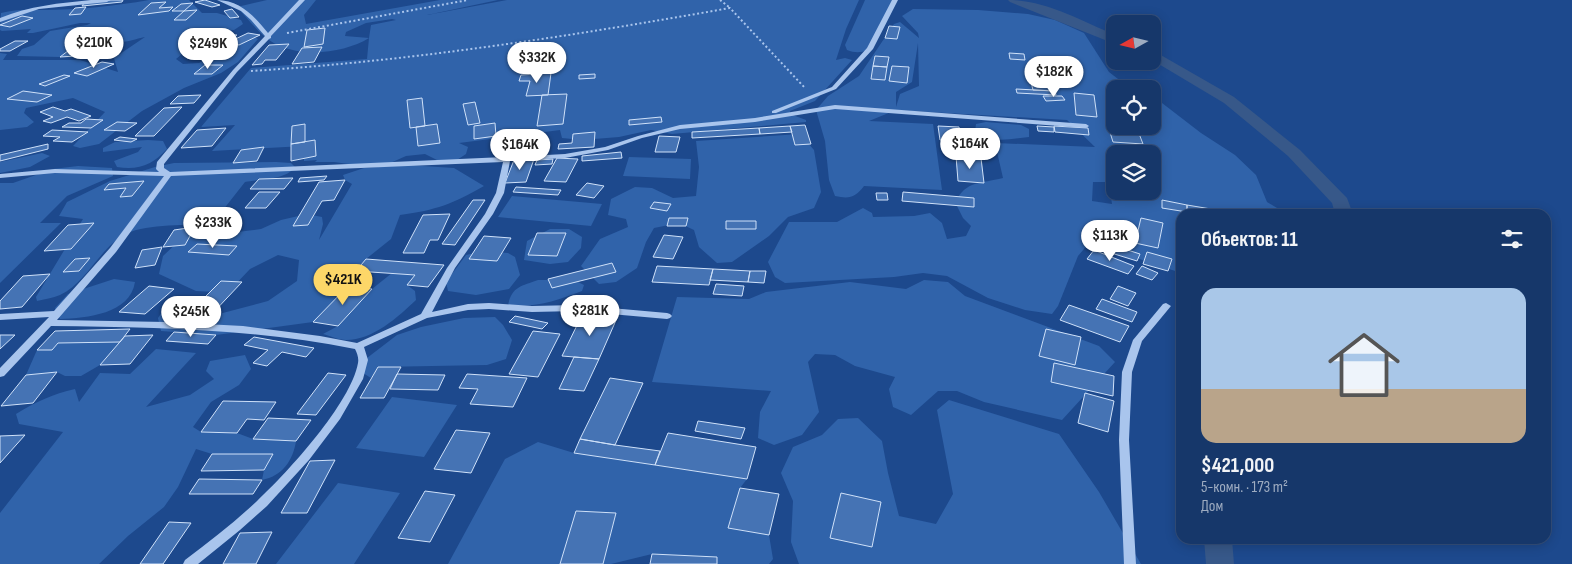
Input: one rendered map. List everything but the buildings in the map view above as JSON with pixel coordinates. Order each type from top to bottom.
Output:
[{"type":"street","points":[[0,20],[48,6],[107,0]]},
{"type":"street","points":[[220,0],[242,8],[256,20],[269,37]]},
{"type":"street","points":[[168,174],[160,169],[160,164],[235,71],[302,0]]},
{"type":"street","points":[[755,120],[834,88],[870,49],[896,0]]},
{"type":"street","points":[[0,176],[55,172],[168,174],[424,164],[586,153],[663,130],[755,120],[835,107],[1086,126]]},
{"type":"street","points":[[424,316],[451,268],[496,200],[502,186],[507,158]]},
{"type":"street","points":[[0,374],[49,323],[113,250],[168,174]]},
{"type":"street","points":[[1130,564],[1124,440],[1127,372],[1138,340],[1166,306]]},
{"type":"street","points":[[49,323],[210,327],[314,337],[358,346],[424,316],[468,307],[576,308],[667,316]]},
{"type":"street","points":[[0,317],[57,314]]},
{"type":"street","points":[[189,564],[263,503],[301,461],[338,414],[351,394],[363,363],[363,354],[358,346]]},
{"type":"path","points":[[269,37],[309,28],[468,0]]},
{"type":"path","points":[[720,0],[730,8],[813,96]]},
{"type":"path","points":[[235,71],[312,68],[419,58],[510,45],[730,8]]},
{"type":"shaded area","points":[[149,0],[189,0],[202,13],[217,13],[241,20],[243,24],[234,30],[206,34],[176,59],[183,64],[199,63],[212,56],[207,50],[218,44],[247,37],[258,39],[238,62],[221,73],[184,88],[142,111],[99,144],[80,148],[73,146],[105,112],[73,98],[26,108],[24,113],[34,122],[27,127],[0,130],[0,53],[7,54],[3,60],[80,60],[118,72],[114,58],[145,37],[125,42],[115,42],[105,38],[109,32],[74,42],[100,42],[123,47],[103,58],[17,56],[22,49],[34,45],[50,31],[91,23],[80,23],[33,33],[27,33],[31,29],[2,31],[0,30],[1,13],[17,10],[96,7]]},
{"type":"shaded area","points":[[267,0],[316,0],[304,15],[306,24],[440,0],[498,0],[427,15],[507,0],[859,0],[846,29],[836,60],[845,58],[852,60],[815,101],[790,111],[790,114],[806,120],[806,122],[672,134],[651,130],[619,137],[582,140],[562,138],[560,130],[459,143],[468,147],[466,154],[454,162],[441,162],[425,154],[406,156],[388,164],[363,166],[334,162],[315,162],[317,160],[304,161],[304,146],[212,151],[235,125],[201,127],[251,68],[367,59],[369,38],[346,48],[333,51],[306,52],[280,46],[269,40],[237,7]],"holes":[[[396,20],[371,25],[369,38],[345,36],[346,32],[366,23]]]},
{"type":"shaded area","points":[[865,0],[894,0],[868,50],[862,52],[850,51],[847,50],[845,45]]},
{"type":"shaded area","points":[[913,9],[978,10],[1028,14],[1055,20],[1084,33],[1106,70],[1119,80],[1106,80],[1106,135],[1161,135],[1161,102],[1201,133],[1235,155],[1256,175],[1267,202],[1279,209],[1176,209],[1176,271],[1089,243],[1078,256],[1058,306],[1052,314],[1025,310],[988,298],[947,276],[923,273],[894,277],[785,283],[775,277],[768,262],[789,222],[837,222],[863,208],[872,213],[873,217],[914,216],[930,213],[942,223],[947,239],[966,236],[971,226],[963,218],[955,202],[969,186],[1003,178],[995,143],[1095,147],[1067,120],[896,110],[869,121],[933,124],[942,190],[864,186],[851,197],[835,196],[829,180],[825,141],[816,110],[828,96],[859,76],[894,24],[900,22],[919,38],[918,33],[902,16]],"holes":[[[918,43],[919,86],[900,94],[896,107],[896,92],[912,82]]]},
{"type":"shaded area","points":[[986,122],[1021,125],[1029,129],[1029,137],[1000,140],[986,138],[975,131],[976,124]]},
{"type":"shaded area","points":[[800,134],[814,150],[821,192],[814,208],[788,217],[769,236],[732,262],[717,263],[699,247],[694,230],[679,223],[654,228],[646,242],[637,268],[616,282],[599,284],[581,266],[600,239],[628,227],[626,219],[608,215],[611,199],[635,187],[652,188],[673,198],[696,196],[699,167],[696,141]]},
{"type":"shaded area","points":[[163,141],[167,149],[156,159],[139,167],[117,167],[114,161],[138,152],[142,147],[103,152],[103,148],[115,142]]},
{"type":"shaded area","points":[[42,153],[50,156],[30,167],[0,173],[0,162]]},
{"type":"shaded area","points":[[629,157],[691,159],[690,179],[623,176]]},
{"type":"shaded area","points":[[174,163],[291,163],[295,167],[279,177],[245,182],[212,224],[157,226],[128,233],[109,247],[70,289],[60,295],[37,301],[36,297],[83,219],[59,216],[67,202],[110,181]]},
{"type":"shaded area","points":[[407,165],[454,168],[484,186],[444,205],[400,215],[391,239],[366,259],[356,271],[348,286],[313,322],[216,335],[161,331],[158,318],[162,312],[179,308],[200,319],[268,301],[297,281],[299,260],[278,255],[250,269],[232,288],[218,292],[196,291],[159,274],[163,256],[182,238],[208,230],[223,228],[237,232],[261,229],[281,220],[307,214],[322,217],[323,224],[319,240],[352,184],[345,180],[343,175],[364,168]]},
{"type":"shaded area","points":[[78,166],[112,168],[113,176],[67,196],[40,223],[61,223],[0,283],[0,183],[13,183],[53,169]]},
{"type":"shaded area","points":[[512,196],[602,204],[591,226],[498,217]]},
{"type":"shaded area","points":[[550,229],[569,229],[582,237],[581,248],[568,262],[550,264],[524,260],[527,241]]},
{"type":"shaded area","points":[[484,251],[508,253],[515,257],[520,275],[509,289],[476,295],[448,291],[446,282],[466,255]]},
{"type":"shaded area","points":[[392,273],[415,275],[407,285],[415,291],[416,300],[384,326],[366,336],[343,340],[323,334],[338,326],[372,289]]},
{"type":"shaded area","points":[[114,279],[135,282],[131,293],[116,308],[94,315],[60,319],[55,308],[68,294]]},
{"type":"shaded area","points":[[538,280],[574,280],[584,285],[582,291],[555,301],[537,305],[508,305],[515,290]]},
{"type":"shaded area","points":[[924,280],[948,282],[965,296],[1099,346],[1115,362],[1062,420],[984,402],[957,391],[938,391],[911,415],[893,407],[889,389],[895,377],[855,366],[835,355],[815,354],[808,362],[819,412],[802,435],[774,445],[758,438],[760,412],[771,391],[652,382],[677,297],[749,299],[766,292],[850,282],[906,289]]},
{"type":"shaded area","points":[[495,317],[503,325],[512,340],[506,359],[487,365],[378,367],[371,378],[363,373],[367,358],[397,335],[421,327],[464,318]]},
{"type":"shaded area","points":[[120,342],[100,365],[81,376],[65,376],[57,372],[26,375],[37,350],[52,350],[58,343]]},
{"type":"shaded area","points":[[156,349],[196,353],[146,407],[190,395],[214,379],[206,371],[210,361],[245,355],[251,369],[239,385],[211,402],[193,427],[201,432],[237,433],[253,439],[296,441],[292,455],[285,467],[275,475],[262,480],[264,470],[273,454],[212,454],[196,449],[178,487],[164,507],[128,536],[99,564],[0,564],[0,513],[63,432],[19,424],[16,414],[44,399],[75,389],[79,402],[100,373],[130,374]]},
{"type":"shaded area","points":[[392,397],[457,405],[424,457],[356,448]]},
{"type":"shaded area","points":[[949,400],[1059,434],[1099,492],[1141,564],[799,564],[791,542],[793,501],[781,473],[793,447],[822,435],[838,419],[858,418],[882,441],[899,516],[936,524],[953,494],[937,410]]},
{"type":"shaded area","points":[[538,442],[574,453],[747,479],[740,488],[728,528],[769,535],[773,559],[769,564],[717,564],[717,557],[652,554],[611,564],[603,564],[616,513],[577,511],[560,564],[448,564],[505,459]]},
{"type":"shaded area","points":[[338,483],[400,493],[354,564],[276,564]]},
{"type":"waterway","points":[[1014,0],[1106,36]]},
{"type":"waterway","points":[[1161,59],[1229,100],[1294,153],[1341,202],[1343,209]]},
{"type":"waterway","points":[[1218,544],[1220,564]]}]
